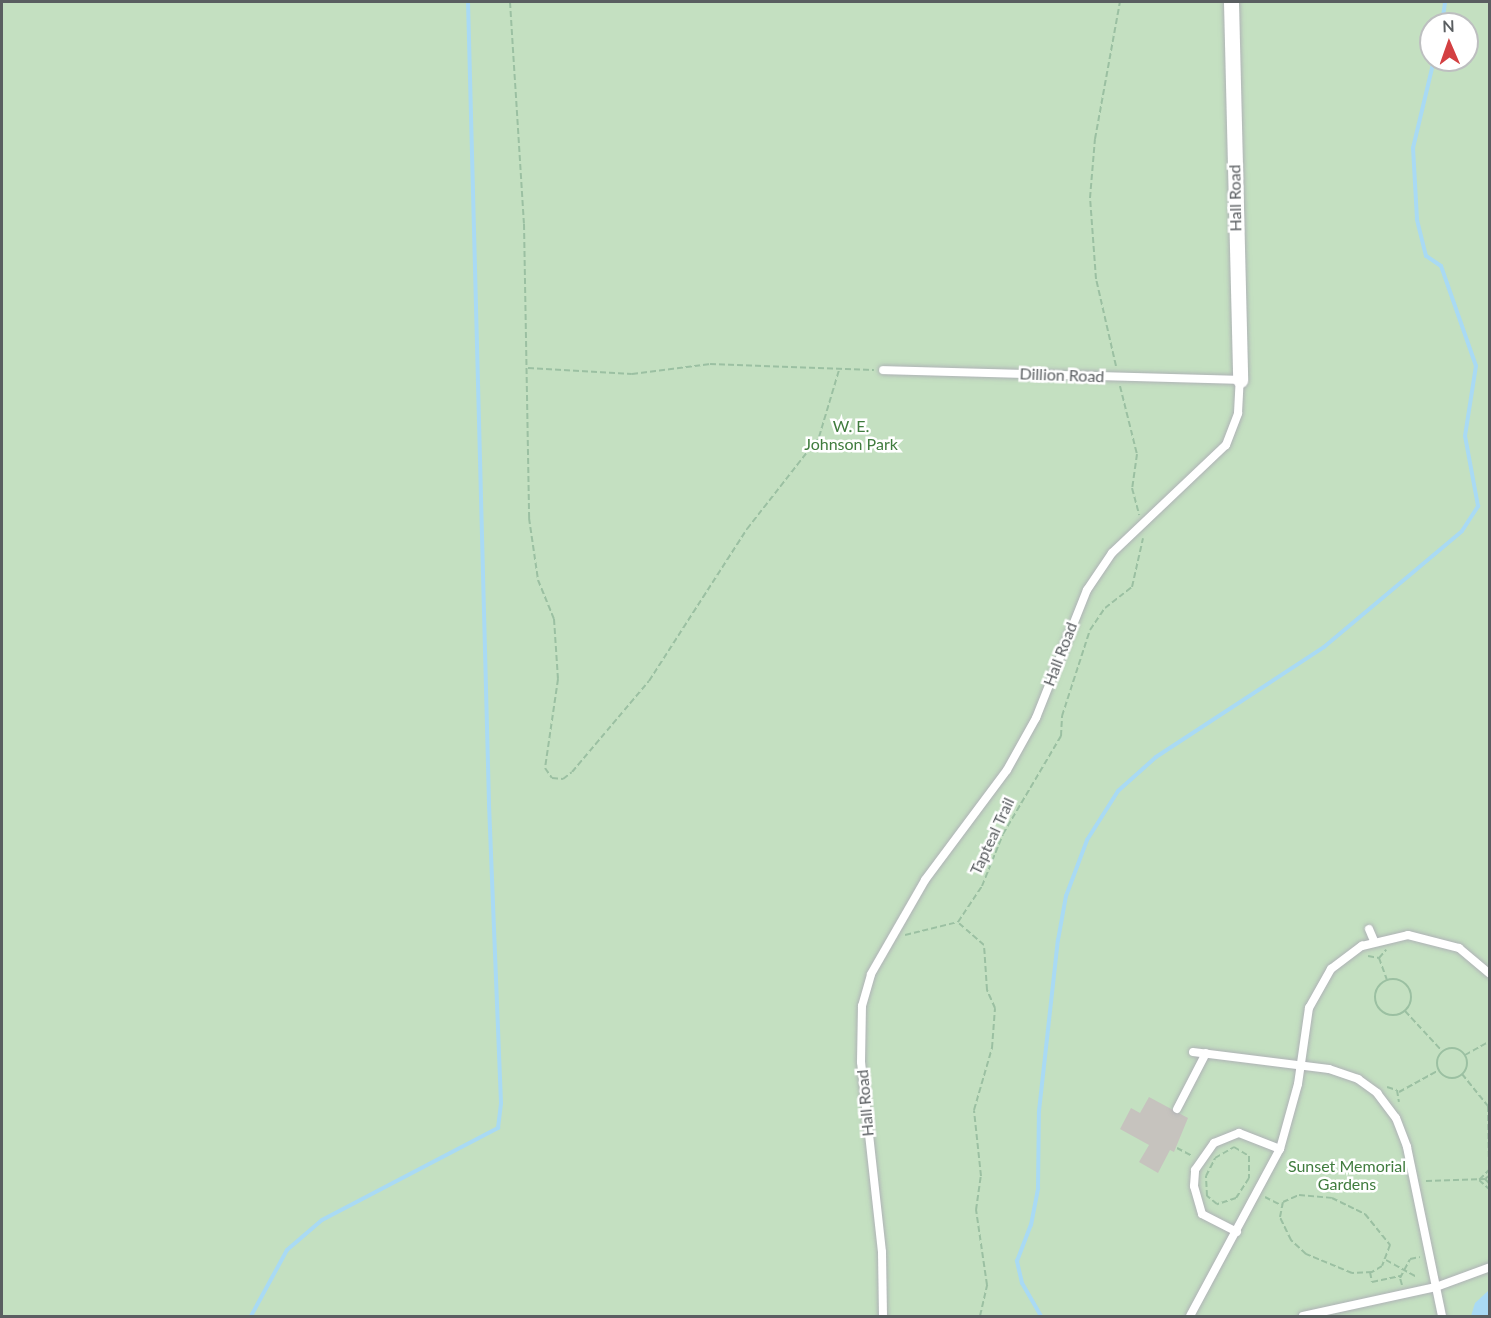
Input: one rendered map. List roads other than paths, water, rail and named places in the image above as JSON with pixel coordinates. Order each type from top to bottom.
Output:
[{"type":"street","name":"Hall Road","points":[[1231,2],[1240,380]]},
{"type":"lane","name":"Dillion Road","points":[[883,370],[1240,380]]},
{"type":"lane","name":"Hall Road","points":[[883,1317],[882,1252],[865,1116],[861,1051],[862,1006],[871,974],[888,940],[925,880],[1007,770],[1036,718],[1087,590],[1140,525],[1226,445],[1238,413],[1240,380]]},
{"type":"lane","points":[[1369,929],[1374,941]]},
{"type":"lane","points":[[1195,1315],[1280,1149],[1301,1065],[1309,1008],[1322,981],[1348,954],[1374,941],[1408,934],[1431,938],[1465,951],[1490,974]]},
{"type":"lane","points":[[1193,1052],[1344,1072],[1377,1094],[1401,1130],[1442,1317]]},
{"type":"lane","points":[[1177,1109],[1206,1053]]},
{"type":"lane","points":[[1237,1232],[1202,1214],[1194,1186],[1195,1170],[1214,1143],[1239,1133],[1280,1149]]},
{"type":"lane","points":[[1303,1317],[1418,1292],[1490,1267]]},
{"type":"water","points":[[1489,1290],[1489,1316],[1471,1316],[1475,1303]]},
{"type":"waterway","points":[[251,1316],[287,1250],[322,1220],[498,1128],[501,1103],[489,803],[468,2]]},
{"type":"waterway","points":[[1444,12],[1445,2]]},
{"type":"waterway","points":[[1041,1316],[1022,1283],[1017,1261],[1031,1225],[1038,1188],[1039,1111],[1058,940],[1066,896],[1087,840],[1118,791],[1156,757],[1324,647],[1462,531],[1478,506],[1465,436],[1476,366],[1441,266],[1426,256],[1417,219],[1413,148],[1431,72]]},
{"type":"park label","name":"W. E. Johnson Park","points":[[851,435]]},
{"type":"park label","name":"Sunset Memorial Gardens","points":[[1347,1175]]}]
